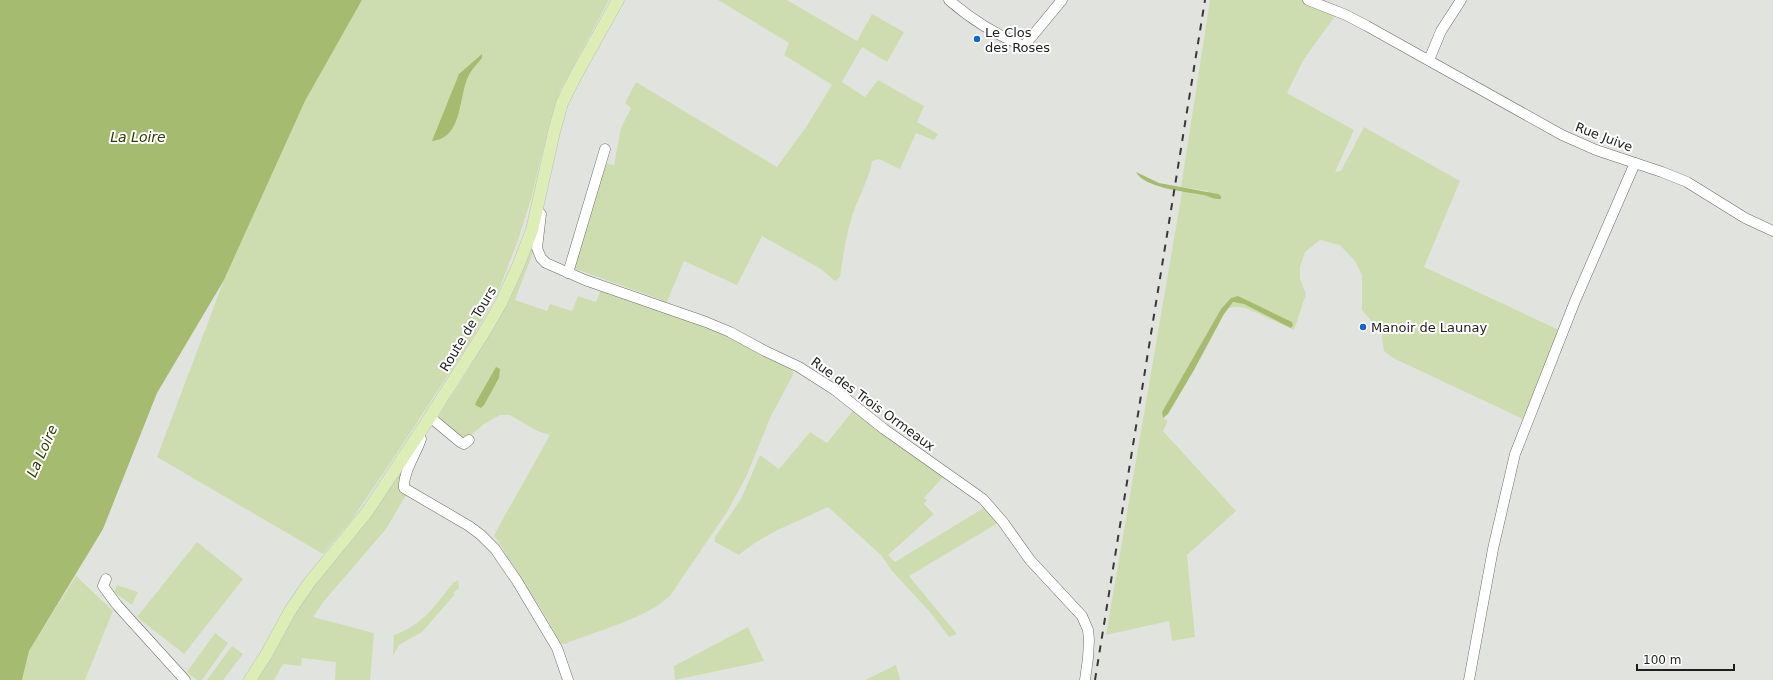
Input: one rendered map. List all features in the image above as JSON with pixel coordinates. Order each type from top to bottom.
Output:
[{"type":"main road","name":"Route de Tours","points":[[250,680],[309,583],[368,512],[483,334],[501,303],[532,230],[562,103],[574,77],[618,0]]},
{"type":"main road","name":"Route de Tours","points":[[242,680],[274,639]]},
{"type":"street","points":[[949,0],[983,26],[1004,38],[1024,46],[1062,0]]},
{"type":"street","name":"Rue Juive","points":[[1308,0],[1346,15],[1562,135],[1596,150],[1687,182],[1745,218],[1773,231]]},
{"type":"street","points":[[1429,60],[1441,31],[1461,0]]},
{"type":"street","points":[[568,273],[605,149]]},
{"type":"street","points":[[1469,680],[1493,549],[1515,454],[1575,301],[1634,163]]},
{"type":"street","name":"Rue des Trois Ormeaux","points":[[537,211],[541,214],[537,248],[541,258],[546,263],[568,273],[706,322],[730,332],[764,351],[799,367],[835,390],[884,429],[983,499],[1003,522],[1030,560],[1082,616],[1088,630],[1089,640],[1085,680]]},
{"type":"street","points":[[430,417],[460,442],[464,444],[469,440]]},
{"type":"street","points":[[419,434],[421,439],[406,475],[404,488],[469,526],[481,535],[495,549],[517,581],[557,648],[568,680]]},
{"type":"street","points":[[106,579],[103,586],[117,605],[184,680]]},
{"type":"shaded area","points":[[362,0],[609,0],[560,91],[550,121],[531,199],[518,240],[499,290],[471,340],[393,459],[353,518],[323,554],[157,457],[224,280],[305,101]]},
{"type":"shaded area","points":[[718,0],[787,0],[857,41],[872,14],[904,32],[887,62],[862,47],[842,82],[865,97],[878,80],[924,106],[917,122],[938,134],[934,140],[916,133],[900,169],[879,159],[872,161],[864,188],[850,224],[840,277],[835,281],[821,269],[762,236],[737,285],[684,261],[666,304],[659,299],[573,268],[604,163],[614,165],[621,128],[631,108],[625,103],[636,82],[777,167],[806,127],[832,85],[784,55],[789,43]]},
{"type":"shaded area","points":[[1210,0],[1301,0],[1336,15],[1304,59],[1287,93],[1354,130],[1335,172],[1341,171],[1364,127],[1460,181],[1424,267],[1559,330],[1523,419],[1393,358],[1384,351],[1381,332],[1362,310],[1362,275],[1355,261],[1340,245],[1320,240],[1305,252],[1300,267],[1300,279],[1306,294],[1294,330],[1246,308],[1237,307],[1221,309],[1162,412],[1163,418],[1168,421],[1163,431],[1236,511],[1187,555],[1195,637],[1172,641],[1169,621],[1106,635],[1182,192],[1208,196],[1218,200],[1208,191],[1181,187]]},
{"type":"shaded area","points":[[537,234],[532,255],[515,300],[547,311],[550,304],[572,311],[578,296],[596,302],[601,289],[714,328],[788,366],[793,371],[793,375],[771,416],[746,477],[727,512],[670,596],[660,604],[635,617],[565,644],[560,643],[547,619],[494,535],[550,435],[537,431],[510,415],[500,415],[484,424],[464,440],[438,417],[470,367],[511,295]]},
{"type":"shaded area","points":[[855,408],[945,475],[924,498],[927,500],[924,504],[934,514],[888,555],[895,562],[987,506],[998,523],[909,576],[957,634],[949,637],[929,611],[892,571],[881,555],[828,507],[770,534],[759,540],[739,555],[715,542],[715,537],[741,499],[760,455],[779,469],[810,432],[827,443]]},
{"type":"shaded area","points":[[403,467],[406,495],[386,529],[324,601],[313,617],[374,633],[370,680],[335,680],[336,662],[302,658],[301,666],[283,664],[274,680],[254,680],[306,594]]},
{"type":"shaded area","points":[[197,542],[243,579],[184,654],[137,617]]},
{"type":"shaded area","points":[[76,576],[113,611],[85,680],[22,680],[29,651]]},
{"type":"shaded area","points":[[458,580],[459,588],[453,593],[455,594],[422,632],[399,645],[393,656],[394,635],[412,626],[427,614],[453,583]]},
{"type":"shaded area","points":[[117,585],[138,592],[132,605],[114,592]]},
{"type":"shaded area","points":[[748,627],[764,661],[675,680],[674,666]]},
{"type":"shaded area","points":[[215,633],[228,643],[202,680],[197,680],[187,672]]},
{"type":"shaded area","points":[[232,646],[243,654],[223,680],[207,680]]},
{"type":"shaded area","points":[[896,665],[900,680],[865,680]]},
{"type":"water","name":"La Loire","points":[[0,0],[362,0],[305,101],[224,280],[157,393],[103,529],[29,651],[22,680],[0,680]]},
{"type":"water","points":[[482,54],[482,58],[473,68],[466,83],[455,124],[450,132],[442,138],[432,141],[459,74]]},
{"type":"water","points":[[1136,172],[1159,183],[1218,194],[1221,196],[1221,199],[1156,186],[1148,182]]},
{"type":"water","points":[[1238,296],[1292,322],[1293,325],[1291,328],[1244,304],[1233,302],[1224,314],[1168,414],[1163,418],[1162,412],[1221,309],[1231,298]]},
{"type":"water","points":[[496,367],[500,369],[499,378],[481,408],[475,405],[476,402]]},
{"type":"railway","points":[[1095,680],[1205,0]]},
{"type":"place","name":"Le Clos des Roses","points":[[977,39]]},
{"type":"place","name":"Manoir de Launay","points":[[1363,327]]}]
